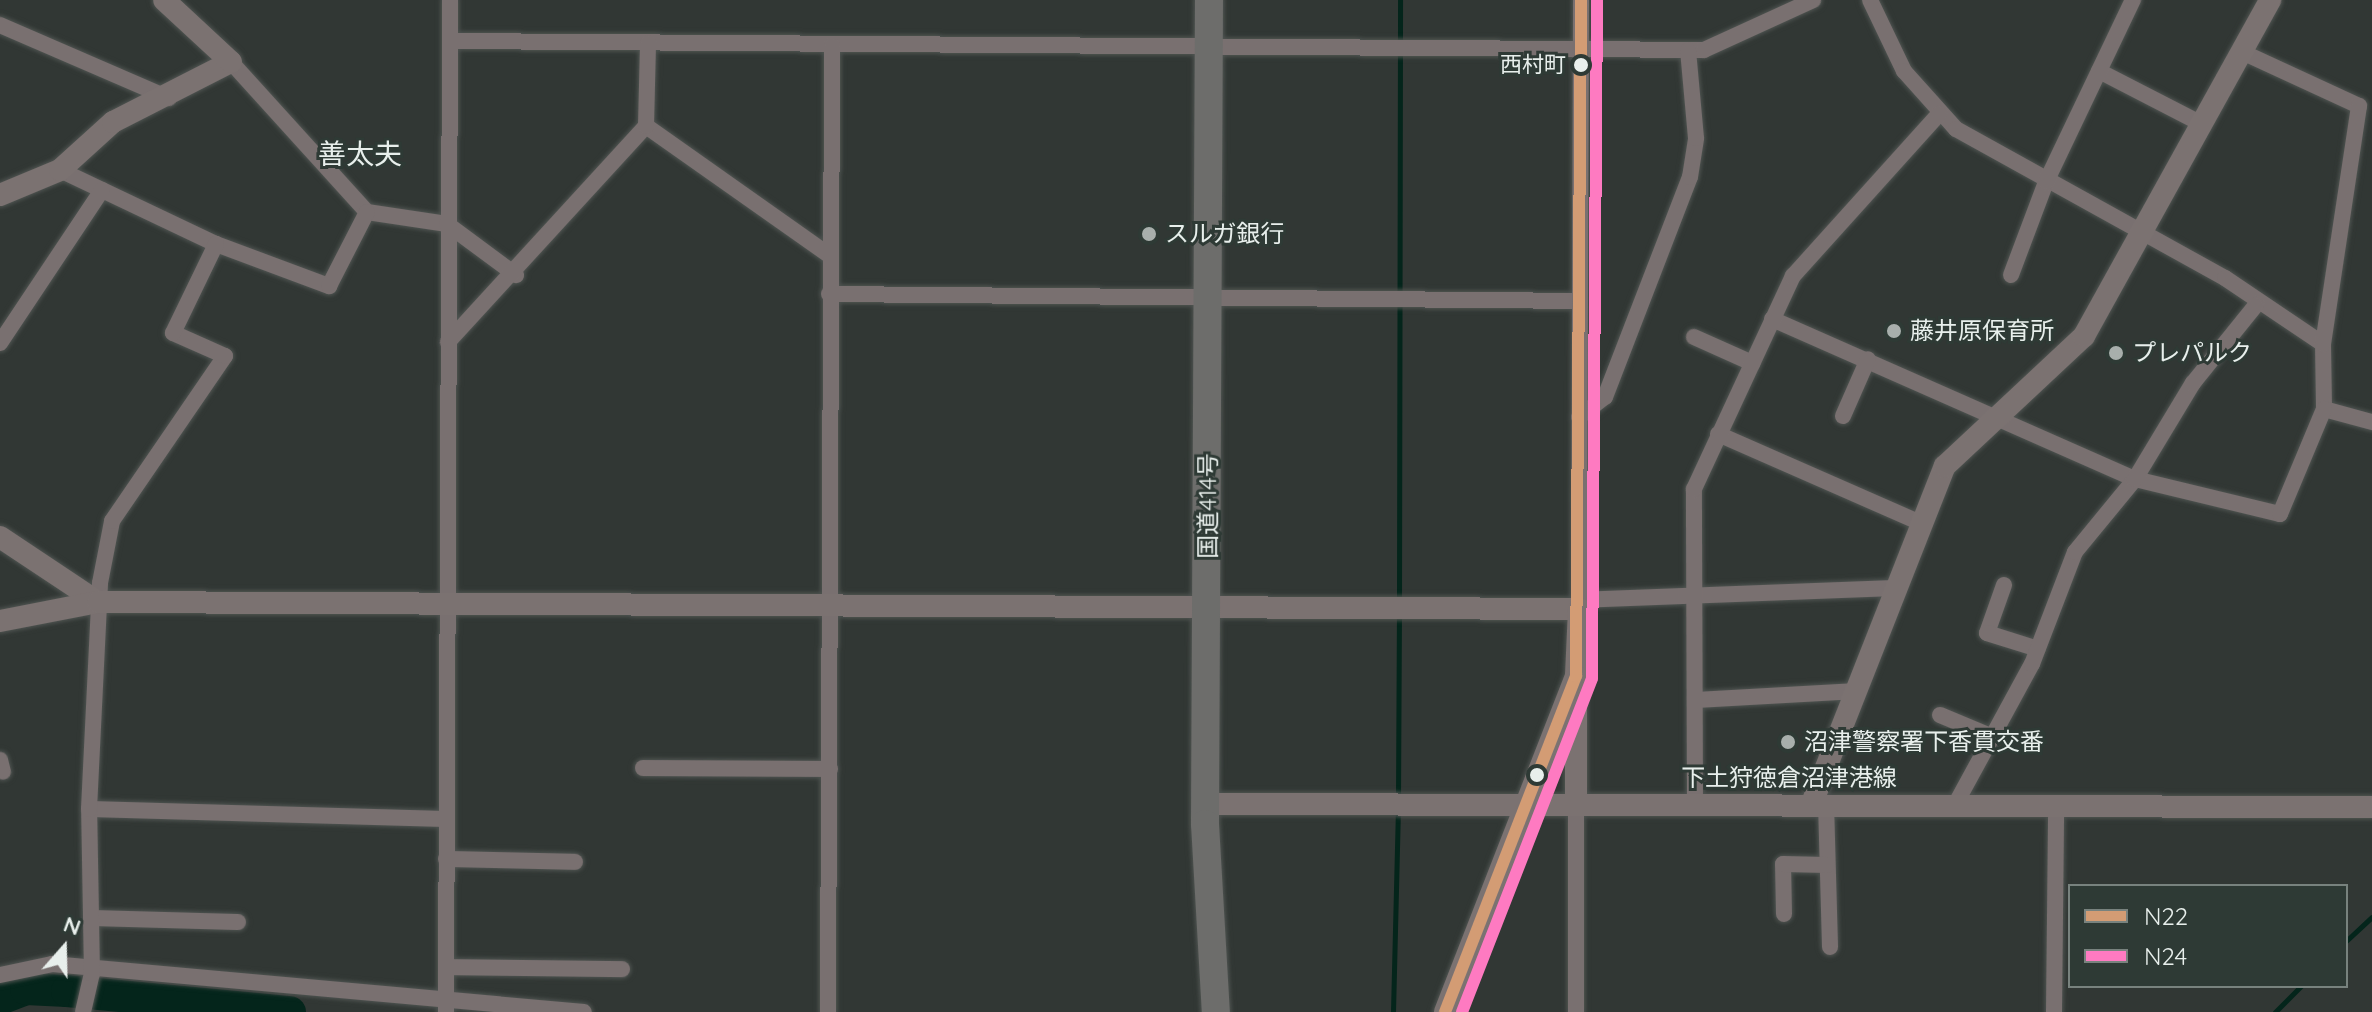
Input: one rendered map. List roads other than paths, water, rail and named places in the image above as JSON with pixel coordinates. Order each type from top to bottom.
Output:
[{"type":"highway","name":"国道414号","points":[[1209,0],[1205,804],[1216,1012]]},
{"type":"street","points":[[164,0],[231,62],[367,212],[447,224],[516,275]]},
{"type":"street","points":[[446,1005],[450,0]]},
{"type":"street","points":[[1576,1012],[1581,0]]},
{"type":"street","points":[[450,41],[832,46],[1581,46],[1688,50],[1749,35],[1813,0]]},
{"type":"street","points":[[1870,0],[1904,71],[1939,114],[1990,153],[2142,231],[2323,344]]},
{"type":"street","points":[[2011,275],[2046,182],[2133,0]]},
{"type":"street","points":[[1830,947],[1827,865],[1819,803],[1854,691],[1918,522],[1945,466],[2084,336],[2270,0]]},
{"type":"street","points":[[0,25],[170,98]]},
{"type":"street","points":[[448,342],[516,275],[646,126],[648,43]]},
{"type":"street","points":[[828,1012],[832,46]]},
{"type":"street","points":[[1579,417],[1605,397],[1690,177],[1696,138],[1688,50]]},
{"type":"street","points":[[1772,319],[2000,414],[2135,479],[2280,514],[2324,409],[2323,344],[2359,106],[2242,52]]},
{"type":"street","points":[[0,195],[60,170],[113,122],[170,98],[231,62]]},
{"type":"street","points":[[2099,71],[2202,124]]},
{"type":"street","points":[[1695,804],[1694,489],[1793,276],[1939,114]]},
{"type":"street","points":[[646,126],[829,255]]},
{"type":"street","points":[[60,170],[216,244],[329,286],[367,212]]},
{"type":"street","points":[[0,343],[102,190]]},
{"type":"street","points":[[83,1012],[92,970],[89,809],[98,602],[112,521],[225,356],[173,333],[216,244]]},
{"type":"street","points":[[829,294],[1209,294],[1579,301]]},
{"type":"street","points":[[1955,805],[2038,649],[2075,552],[2135,479],[2193,383],[2256,305]]},
{"type":"street","points":[[1694,337],[1752,363]]},
{"type":"street","points":[[1843,416],[1868,359]]},
{"type":"street","points":[[2324,409],[2372,422]]},
{"type":"street","points":[[1718,434],[1918,522]]},
{"type":"street","points":[[0,537],[98,602]]},
{"type":"street","points":[[2004,585],[1987,633],[2038,649]]},
{"type":"street","points":[[0,621],[98,602],[1410,608],[1579,604],[1893,588]]},
{"type":"street","points":[[1445,1012],[1576,676]]},
{"type":"street","points":[[1695,700],[1854,691]]},
{"type":"street","points":[[1940,715],[1993,737]]},
{"type":"street","points":[[643,768],[830,769]]},
{"type":"street","name":"下土狩徳倉沼津港線","points":[[1205,804],[1819,803],[2372,807]]},
{"type":"street","points":[[2054,1012],[2056,805]]},
{"type":"street","points":[[89,809],[446,819]]},
{"type":"street","points":[[446,859],[575,862]]},
{"type":"street","points":[[1784,914],[1783,864],[1827,865]]},
{"type":"street","points":[[91,918],[238,922]]},
{"type":"street","points":[[0,975],[52,964],[446,1005],[584,1012]]},
{"type":"street","points":[[446,967],[622,969]]},
{"type":"waterway","points":[[1399,603],[1400,0]]},
{"type":"waterway","points":[[1398,799],[1399,613]]},
{"type":"waterway","points":[[1393,1012],[1398,809]]},
{"type":"waterway","points":[[2348,939],[2372,917]]},
{"type":"waterway","points":[[2275,1012],[2299,988]]},
{"type":"waterway","points":[[0,999],[26,989],[290,1012]]},
{"type":"place","name":"西村町","points":[[1581,65]]},
{"type":"place","name":"スルガ銀行","points":[[1149,234]]},
{"type":"place","name":"藤井原保育所","points":[[1894,331]]},
{"type":"place","name":"プレパルク","points":[[2116,353]]},
{"type":"place","name":"沼津警察署下香貫交番","points":[[1788,742]]},
{"type":"district","name":"善太夫","points":[[360,154]]}]
